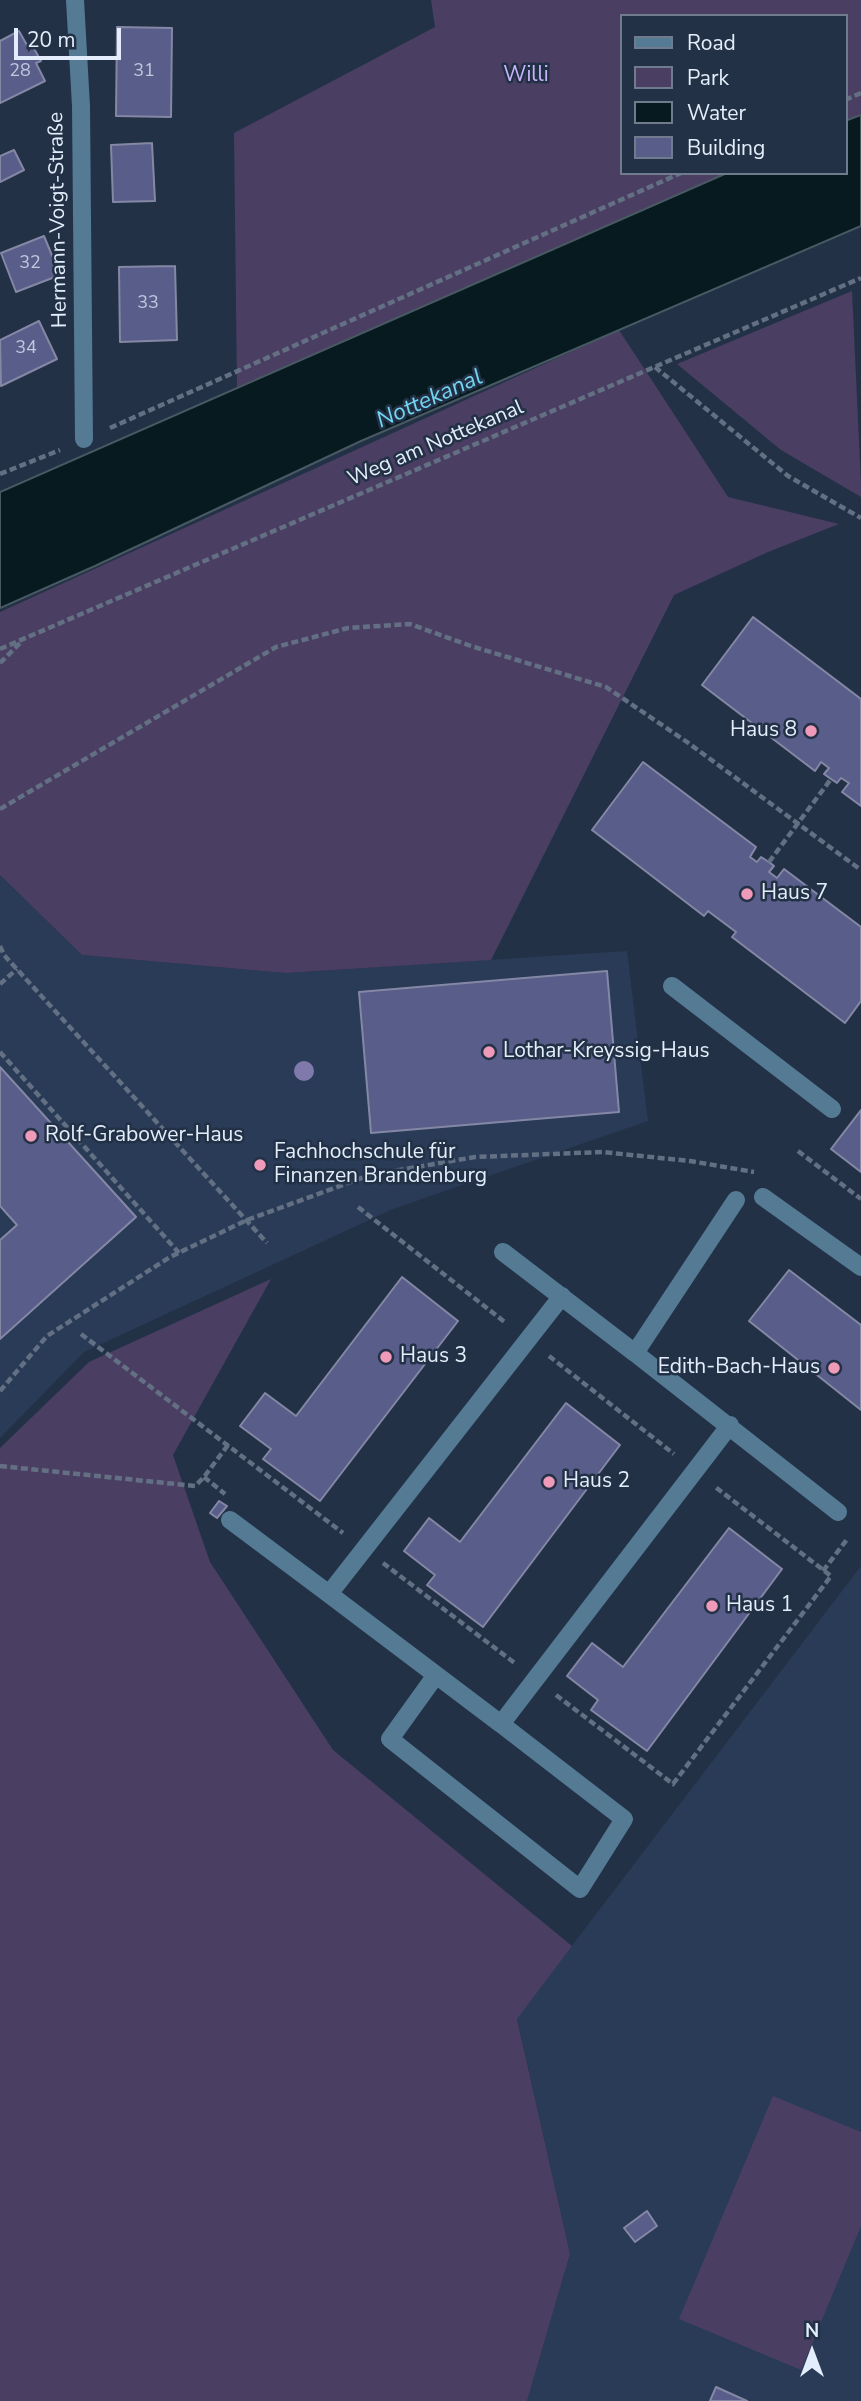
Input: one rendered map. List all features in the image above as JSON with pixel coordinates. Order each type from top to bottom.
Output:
[{"type":"street","name":"Hermann-Voigt-Straße","points":[[75,0],[81,106],[84,439]]},
{"type":"street","points":[[672,986],[832,1109]]},
{"type":"street","points":[[763,1197],[861,1267]]},
{"type":"street","points":[[635,1353],[736,1200]]},
{"type":"street","points":[[503,1252],[730,1425],[838,1512]]},
{"type":"street","points":[[329,1594],[562,1296]]},
{"type":"street","points":[[501,1724],[730,1425]]},
{"type":"street","points":[[230,1520],[329,1594],[501,1724],[624,1819],[580,1889],[390,1739],[436,1675]]},
{"type":"path","points":[[0,474],[677,175]]},
{"type":"path","name":"Weg am Nottekanal","points":[[0,649],[861,278]]},
{"type":"path","points":[[655,366],[788,477],[861,518]]},
{"type":"path","points":[[0,809],[276,647],[348,628],[410,624],[471,646],[606,687],[687,742],[861,870]]},
{"type":"path","name":"Weg am Nottekanal","points":[[0,663],[23,639]]},
{"type":"path","points":[[769,862],[831,779]]},
{"type":"path","points":[[0,946],[4,955],[267,1243]]},
{"type":"path","points":[[0,984],[17,969]]},
{"type":"path","points":[[0,1052],[179,1253]]},
{"type":"path","points":[[0,1391],[47,1336],[179,1253],[247,1220],[370,1175],[475,1157],[602,1152],[690,1161],[766,1174]]},
{"type":"path","points":[[798,1152],[861,1199]]},
{"type":"path","points":[[81,1334],[673,1784],[831,1576],[358,1207]]},
{"type":"path","points":[[0,1466],[195,1486],[228,1445]]},
{"type":"path","points":[[823,1571],[848,1537]]},
{"type":"shaded area","name":"Fachhochschule für Finanzen Brandenburg","points":[[0,875],[82,955],[285,973],[627,951],[648,1121],[393,1209],[84,1352],[0,1438]]},
{"type":"shaded area","points":[[861,1566],[861,2401],[527,2401],[570,2254],[517,2018]]},
{"type":"green space","name":"Willi","points":[[431,0],[861,0],[861,115],[847,120],[847,14],[620,14],[620,175],[722,175],[237,389],[234,133],[435,27]]},
{"type":"green space","points":[[852,291],[861,497],[781,450],[677,364]]},
{"type":"green space","points":[[619,330],[728,497],[839,524],[768,552],[674,595],[491,960],[285,973],[82,955],[0,875],[0,612]]},
{"type":"green space","points":[[271,1279],[173,1455],[210,1562],[333,1750],[572,1946],[517,2019],[570,2254],[527,2401],[0,2401],[0,1448],[89,1362]]},
{"type":"green space","points":[[773,2096],[861,2132],[861,2226],[801,2370],[679,2319]]},
{"type":"water","name":"Nottekanal","points":[[861,115],[861,226],[361,441],[0,608],[0,492],[722,175],[847,175],[847,120]]},
{"type":"building","points":[[117,27],[172,28],[171,117],[116,116]]},
{"type":"building","points":[[19,31],[28,47],[32,45],[41,61],[36,63],[45,81],[0,103],[0,41]]},
{"type":"building","points":[[152,143],[155,201],[113,202],[111,145]]},
{"type":"building","points":[[14,150],[24,170],[0,182],[0,156]]},
{"type":"building","points":[[44,236],[60,275],[16,292],[1,253]]},
{"type":"building","points":[[175,266],[177,340],[120,342],[119,267]]},
{"type":"building","points":[[39,321],[57,359],[1,386],[0,340]]},
{"type":"building","name":"Haus 8","points":[[753,617],[861,699],[861,806],[842,792],[849,783],[841,778],[837,783],[824,774],[829,768],[821,762],[815,771],[702,685]]},
{"type":"building","name":"Haus 7","points":[[643,762],[756,847],[750,857],[757,862],[761,857],[769,862],[774,866],[769,872],[777,878],[784,869],[861,927],[861,1001],[845,1023],[732,937],[736,932],[708,911],[704,916],[592,830]]},
{"type":"building","name":"Lothar-Kreyssig-Haus","points":[[607,971],[619,1112],[371,1133],[359,992]]},
{"type":"building","name":"Rolf-Grabower-Haus","points":[[0,1067],[136,1217],[0,1339],[0,1240],[17,1225],[0,1206]]},
{"type":"building","points":[[861,1110],[861,1172],[831,1149]]},
{"type":"building","name":"Edith-Bach-Haus","points":[[789,1270],[861,1325],[861,1410],[749,1321]]},
{"type":"building","name":"Haus 3","points":[[402,1277],[458,1321],[320,1501],[263,1459],[271,1449],[240,1426],[265,1393],[296,1416]]},
{"type":"building","name":"Haus 2","points":[[566,1403],[620,1445],[483,1627],[427,1585],[435,1575],[404,1551],[429,1518],[460,1542]]},
{"type":"building","points":[[219,1501],[227,1506],[217,1518],[210,1513]]},
{"type":"building","name":"Haus 1","points":[[729,1528],[782,1569],[647,1751],[591,1710],[598,1700],[567,1676],[592,1643],[623,1667]]},
{"type":"building","points":[[647,2211],[657,2226],[635,2242],[624,2228]]},
{"type":"building","points":[[716,2387],[747,2401],[710,2401]]},
{"type":"place","name":"Haus 8","points":[[811,731]]},
{"type":"place","name":"Haus 7","points":[[747,894]]},
{"type":"place","name":"Lothar-Kreyssig-Haus","points":[[489,1052]]},
{"type":"place","name":"Rolf-Grabower-Haus","points":[[31,1136]]},
{"type":"place","name":"Fachhochschule für Finanzen Brandenburg","points":[[260,1165]]},
{"type":"place","name":"Haus 3","points":[[386,1357]]},
{"type":"place","name":"Edith-Bach-Haus","points":[[834,1368]]},
{"type":"place","name":"Haus 2","points":[[549,1482]]},
{"type":"place","name":"Haus 1","points":[[712,1606]]}]
